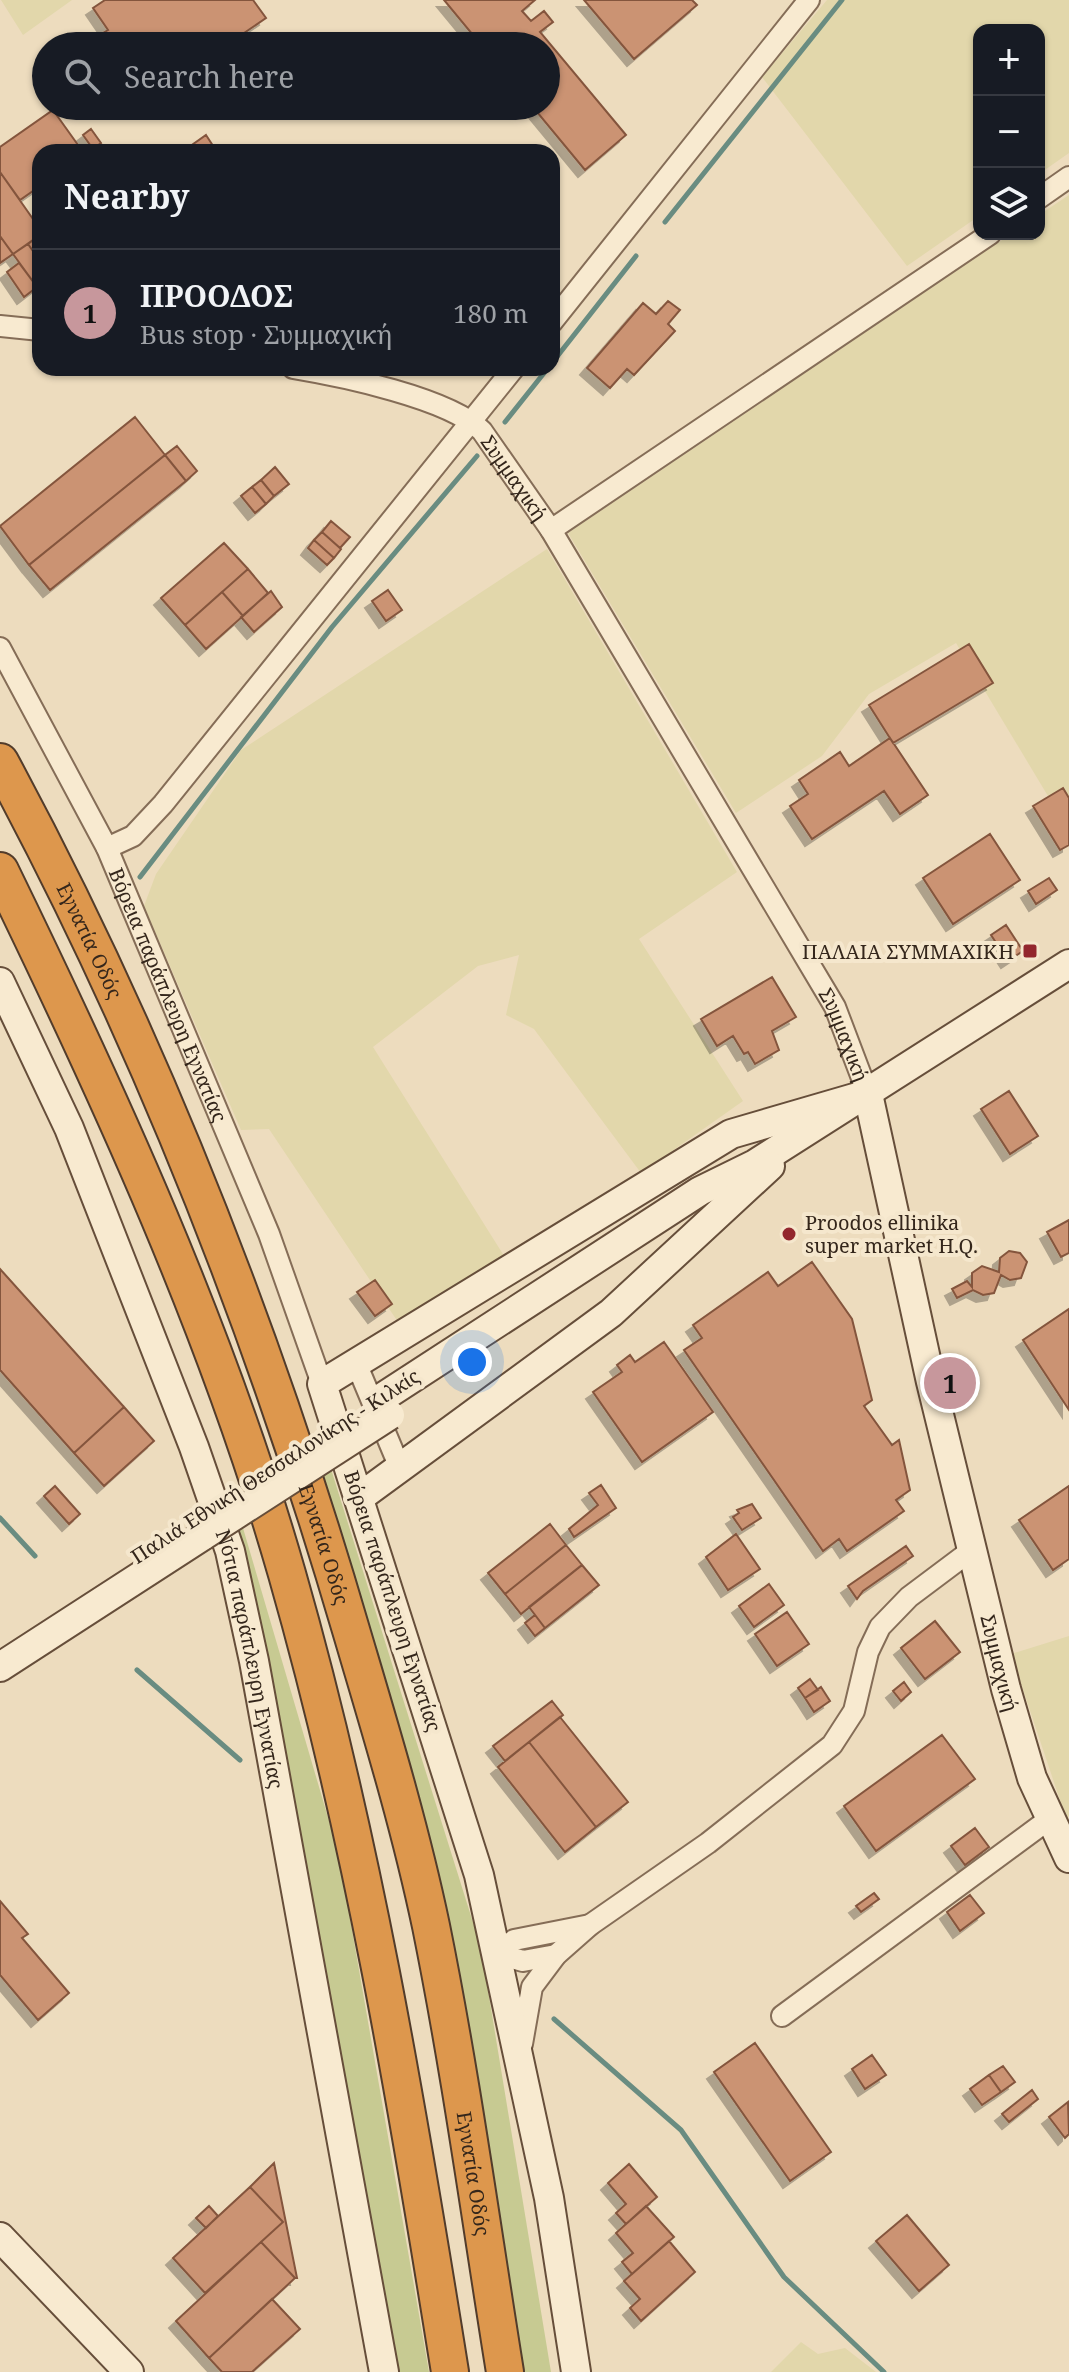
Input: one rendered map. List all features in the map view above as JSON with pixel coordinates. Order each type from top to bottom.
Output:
[{"type":"highway","name":"Εγνατία Οδός","points":[[0,762],[104,966],[183,1145],[256,1332],[328,1549],[386,1749],[430,1923],[505,2372]]},
{"type":"highway","points":[[0,871],[138,1163],[214,1353],[286,1570],[344,1784],[375,1934],[400,2061],[450,2372]]},
{"type":"street","points":[[560,312],[809,0]]},
{"type":"street","points":[[1045,194],[1069,177]]},
{"type":"street","points":[[551,530],[981,240]]},
{"type":"street","points":[[0,326],[32,329]]},
{"type":"street","name":"Συμμαχική","points":[[328,376],[403,393],[471,421],[551,530],[835,1007],[868,1094],[931,1382],[1006,1689],[1032,1778],[1048,1820],[1067,1849]]},
{"type":"street","points":[[107,848],[133,836],[163,804],[508,376]]},
{"type":"street","name":"Βόρεια παράπλευρη Εγνατίας","points":[[0,648],[107,848],[269,1234],[360,1497],[457,1799],[498,1954],[556,2235],[576,2372]]},
{"type":"street","name":"Παλιά Εθνική Θεσσαλονίκης - Κιλκίς","points":[[0,1667],[199,1527],[385,1407],[700,1191],[755,1164],[809,1131],[1069,964]]},
{"type":"street","name":"Νότια παράπλευρη Εγνατίας","points":[[2,992],[69,1128],[230,1551],[257,1676],[384,2372]]},
{"type":"street","points":[[322,1384],[731,1134],[868,1094]]},
{"type":"street","points":[[360,1497],[611,1313],[809,1131]]},
{"type":"street","points":[[356,1363],[400,1468]]},
{"type":"street","name":"Παλιά Εθνική Θεσσαλονίκης - Κιλκίς","points":[[0,1644],[199,1527]]},
{"type":"street","points":[[521,2065],[525,2015],[532,1987],[556,1955],[590,1925],[708,1843],[832,1745],[854,1711],[868,1652],[880,1627],[909,1597],[973,1549]]},
{"type":"street","points":[[782,2016],[1048,1820]]},
{"type":"street","points":[[498,1954],[514,1940],[590,1925]]},
{"type":"street","points":[[498,1954],[523,1961],[556,1955]]},
{"type":"street","points":[[0,2237],[129,2372]]},
{"type":"shaded area","points":[[1,0],[72,0],[23,35]]},
{"type":"shaded area","points":[[827,0],[1069,0],[1069,153],[1045,170],[1045,24],[973,24],[973,220],[907,266],[762,77]]},
{"type":"shaded area","points":[[1069,195],[1069,831],[956,643],[869,694],[822,756],[736,813],[568,533],[1002,240],[1045,240],[1045,211]]},
{"type":"shaded area","points":[[547,549],[737,872],[639,939],[743,1101],[641,1173],[534,1029],[506,1015],[519,955],[478,966],[373,1047],[506,1259],[400,1325],[269,1129],[241,1130],[144,906],[156,874],[241,750]]},
{"type":"shaded area","points":[[1069,1636],[1069,1816],[1066,1818],[1011,1654]]},
{"type":"shaded area","points":[[801,2342],[818,2354],[845,2348],[876,2372],[771,2372]]},
{"type":"green space","points":[[331,1469],[481,1948],[551,2372],[520,2372],[314,1478]]},
{"type":"green space","points":[[243,1528],[339,1855],[429,2372],[395,2372],[230,1539]]},
{"type":"building","points":[[105,0],[253,0],[266,18],[246,32],[105,32],[108,30],[93,8]]},
{"type":"building","points":[[444,0],[535,0],[522,11],[531,21],[544,11],[553,22],[540,32],[470,32]]},
{"type":"building","points":[[584,0],[692,0],[697,5],[634,59]]},
{"type":"building","points":[[560,56],[626,135],[585,170],[544,120],[560,120]]},
{"type":"building","points":[[39,120],[60,120],[77,144],[32,144],[32,192],[20,200],[0,172],[0,147]]},
{"type":"building","points":[[91,129],[101,143],[89,144],[83,135]]},
{"type":"building","points":[[206,135],[212,144],[193,144]]},
{"type":"building","points":[[0,172],[32,218],[32,241],[13,254],[0,236]]},
{"type":"building","points":[[0,236],[13,254],[0,263]]},
{"type":"building","points":[[28,244],[32,250],[32,280],[13,254]]},
{"type":"building","points":[[19,263],[32,280],[32,291],[24,297],[7,272]]},
{"type":"building","points":[[668,301],[680,310],[668,324],[675,331],[634,375],[627,369],[610,388],[587,368],[643,303],[656,314]]},
{"type":"building","points":[[135,417],[165,455],[29,565],[0,526]]},
{"type":"building","points":[[177,446],[197,471],[186,481],[165,455]]},
{"type":"building","points":[[165,455],[186,481],[50,590],[29,565]]},
{"type":"building","points":[[275,467],[289,484],[274,496],[261,480]]},
{"type":"building","points":[[261,480],[274,496],[266,504],[252,487]]},
{"type":"building","points":[[252,487],[266,504],[255,513],[241,496]]},
{"type":"building","points":[[331,521],[350,537],[340,548],[322,532]]},
{"type":"building","points":[[322,532],[341,549],[334,558],[314,540]]},
{"type":"building","points":[[314,540],[334,558],[327,565],[308,548]]},
{"type":"building","points":[[224,543],[248,569],[185,625],[161,598]]},
{"type":"building","points":[[248,569],[268,593],[243,616],[222,592]]},
{"type":"building","points":[[388,590],[402,610],[386,621],[372,601]]},
{"type":"building","points":[[271,591],[282,607],[254,632],[241,617]]},
{"type":"building","points":[[222,592],[243,616],[206,649],[185,625]]},
{"type":"building","points":[[969,644],[993,683],[893,743],[869,705]]},
{"type":"building","points":[[890,738],[928,795],[900,814],[884,791],[812,839],[790,806],[808,794],[799,780],[840,752],[849,766]]},
{"type":"building","points":[[1063,788],[1069,798],[1069,845],[1060,850],[1033,806]]},
{"type":"building","points":[[990,834],[1020,880],[953,924],[923,878]]},
{"type":"building","points":[[1049,878],[1057,890],[1036,904],[1028,891]]},
{"type":"building","points":[[1006,925],[1023,951],[1008,961],[991,935]]},
{"type":"building","points":[[772,977],[796,1017],[772,1031],[779,1050],[755,1064],[748,1052],[744,1054],[733,1036],[717,1046],[701,1019]]},
{"type":"building","points":[[1009,1091],[1038,1136],[1010,1154],[981,1109]]},
{"type":"building","points":[[1069,1220],[1069,1253],[1061,1257],[1047,1232]]},
{"type":"building","points":[[1009,1251],[1020,1253],[1027,1262],[1021,1278],[1010,1280],[1001,1275],[994,1293],[983,1295],[973,1290],[957,1298],[952,1289],[967,1281],[972,1287],[972,1273],[982,1266],[999,1272],[1000,1258]]},
{"type":"building","points":[[812,1262],[852,1319],[872,1400],[864,1406],[892,1445],[899,1440],[910,1490],[896,1500],[904,1511],[847,1551],[839,1539],[823,1551],[684,1350],[702,1338],[693,1325],[768,1272],[778,1286]]},
{"type":"building","points":[[0,1269],[124,1407],[74,1453],[0,1370]]},
{"type":"building","points":[[375,1280],[392,1304],[375,1316],[357,1292]]},
{"type":"building","points":[[1069,1309],[1069,1410],[1023,1340]]},
{"type":"building","points":[[664,1342],[713,1412],[642,1462],[593,1392],[622,1372],[617,1365],[630,1355],[635,1362]]},
{"type":"building","points":[[124,1407],[154,1441],[104,1486],[74,1453]]},
{"type":"building","points":[[601,1485],[616,1508],[574,1537],[569,1529],[598,1505],[589,1493]]},
{"type":"building","points":[[55,1486],[80,1514],[69,1524],[44,1496]]},
{"type":"building","points":[[1069,1486],[1069,1559],[1053,1570],[1019,1520]]},
{"type":"building","points":[[752,1504],[761,1518],[742,1530],[733,1517],[739,1513],[737,1510]]},
{"type":"building","points":[[550,1524],[566,1545],[505,1594],[488,1573]]},
{"type":"building","points":[[736,1534],[760,1569],[728,1590],[706,1557]]},
{"type":"building","points":[[566,1545],[582,1565],[521,1614],[505,1594]]},
{"type":"building","points":[[906,1546],[913,1556],[863,1591],[857,1599],[848,1586]]},
{"type":"building","points":[[582,1565],[599,1585],[545,1628],[529,1607]]},
{"type":"building","points":[[769,1584],[784,1605],[754,1627],[739,1606]]},
{"type":"building","points":[[787,1612],[809,1644],[777,1666],[755,1634]]},
{"type":"building","points":[[535,1615],[545,1628],[535,1636],[525,1623]]},
{"type":"building","points":[[935,1621],[960,1652],[925,1679],[901,1648]]},
{"type":"building","points":[[810,1679],[818,1690],[805,1698],[798,1688]]},
{"type":"building","points":[[904,1682],[911,1692],[901,1701],[893,1691]]},
{"type":"building","points":[[821,1687],[830,1701],[814,1712],[805,1698]]},
{"type":"building","points":[[552,1701],[563,1715],[505,1761],[493,1746]]},
{"type":"building","points":[[560,1717],[628,1802],[596,1827],[529,1742]]},
{"type":"building","points":[[942,1735],[975,1779],[876,1851],[844,1806]]},
{"type":"building","points":[[529,1742],[596,1827],[565,1852],[498,1767]]},
{"type":"building","points":[[975,1828],[989,1847],[965,1865],[951,1846]]},
{"type":"building","points":[[874,1893],[879,1899],[861,1912],[856,1906]]},
{"type":"building","points":[[970,1895],[984,1913],[960,1931],[947,1912]]},
{"type":"building","points":[[0,1901],[28,1934],[22,1938],[69,1993],[38,2020],[0,1975]]},
{"type":"building","points":[[755,2043],[831,2152],[790,2181],[714,2072]]},
{"type":"building","points":[[872,2055],[886,2075],[865,2089],[852,2069]]},
{"type":"building","points":[[1003,2066],[1015,2082],[1001,2092],[989,2075]]},
{"type":"building","points":[[989,2075],[1001,2092],[982,2105],[970,2089]]},
{"type":"building","points":[[1032,2090],[1038,2099],[1009,2122],[1002,2114]]},
{"type":"building","points":[[1068,2102],[1069,2134],[1065,2138],[1049,2117]]},
{"type":"building","points":[[274,2163],[297,2278],[261,2242],[283,2222],[250,2187]]},
{"type":"building","points":[[629,2164],[657,2197],[626,2224],[616,2213],[626,2204],[608,2183]]},
{"type":"building","points":[[250,2187],[283,2222],[205,2293],[173,2258]]},
{"type":"building","points":[[209,2206],[218,2216],[206,2228],[196,2218]]},
{"type":"building","points":[[646,2206],[674,2237],[632,2274],[622,2262],[633,2253],[616,2233]]},
{"type":"building","points":[[907,2215],[949,2265],[919,2291],[876,2241]]},
{"type":"building","points":[[669,2241],[695,2272],[641,2321],[630,2308],[640,2299],[624,2281]]},
{"type":"building","points":[[261,2242],[295,2278],[209,2358],[176,2321]]},
{"type":"building","points":[[272,2299],[300,2329],[252,2372],[222,2372],[209,2358]]},
{"type":"waterway","points":[[665,222],[842,0]]},
{"type":"waterway","points":[[560,353],[636,256]]},
{"type":"waterway","points":[[505,422],[542,376]]},
{"type":"waterway","points":[[140,877],[332,627],[477,456]]},
{"type":"waterway","points":[[0,1518],[35,1556]]},
{"type":"waterway","points":[[137,1670],[240,1760]]},
{"type":"waterway","points":[[554,2019],[681,2130],[784,2277],[884,2372]]},
{"type":"place","name":"ΠΑΛΑΙΑ ΣΥΜΜΑΧΙΚΗ","points":[[1030,951]]},
{"type":"place","name":"Proodos ellinika super market H.Q.","points":[[789,1234]]},
{"type":"place","name":"ΠΡΟΟΔΟΣ","points":[[950,1383]]}]
